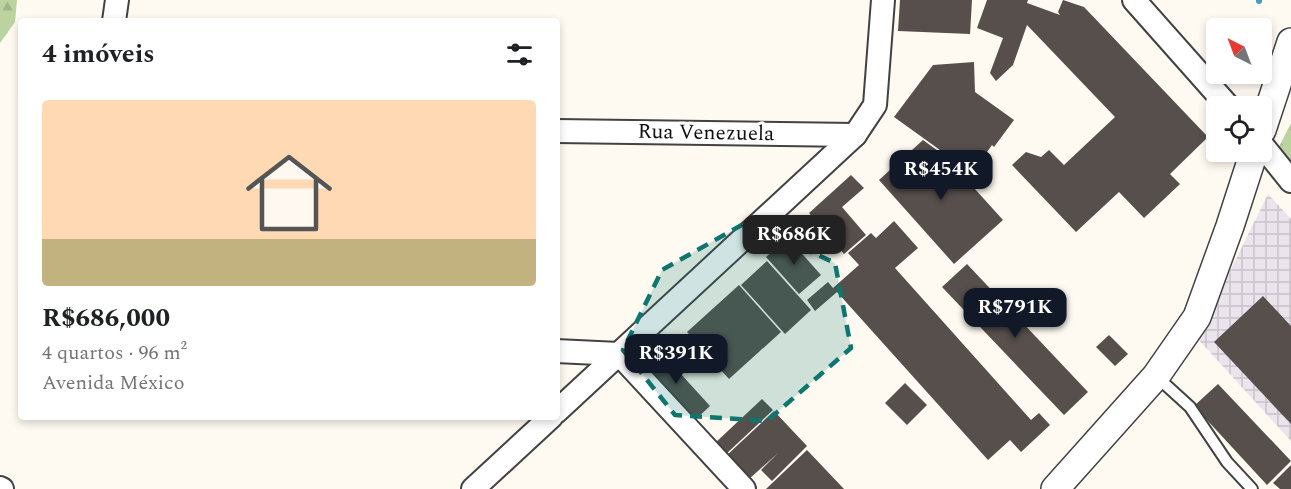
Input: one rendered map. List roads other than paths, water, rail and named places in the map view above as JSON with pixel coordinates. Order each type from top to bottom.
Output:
[{"type":"street","points":[[114,18],[117,0]]},
{"type":"street","points":[[560,408],[855,135],[875,105],[883,0]]},
{"type":"street","points":[[1134,0],[1219,96]]},
{"type":"street","points":[[1272,100],[1291,42]]},
{"type":"street","name":"Rua Venezuela","points":[[560,131],[855,135]]},
{"type":"street","points":[[1272,157],[1291,181]]},
{"type":"street","points":[[1055,489],[1156,376],[1197,316],[1251,162]]},
{"type":"street","points":[[560,351],[619,354],[744,489]]},
{"type":"street","points":[[473,489],[548,420]]},
{"type":"lane","points":[[1156,376],[1190,406],[1227,462],[1252,489]]}]
